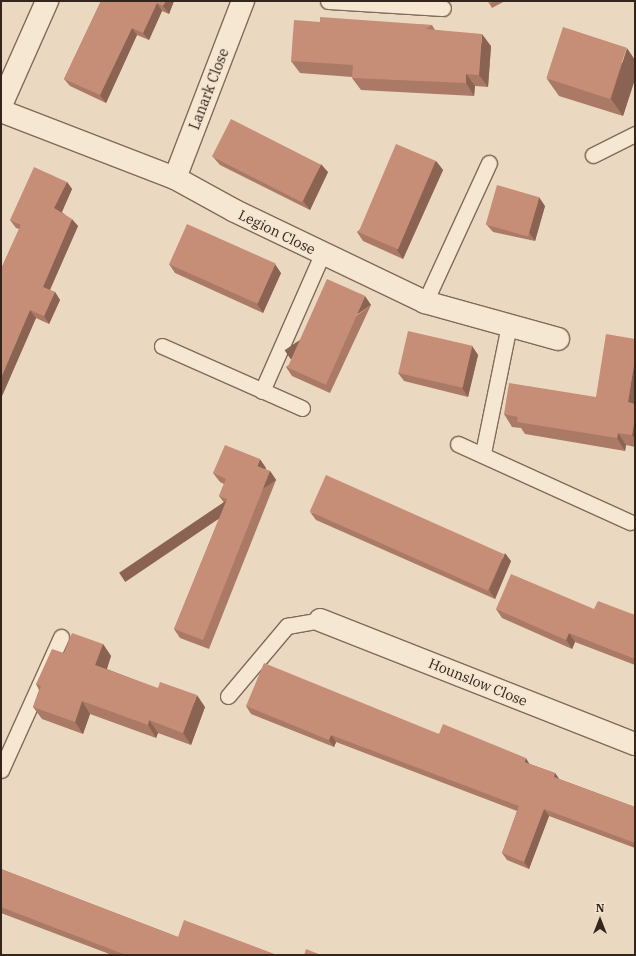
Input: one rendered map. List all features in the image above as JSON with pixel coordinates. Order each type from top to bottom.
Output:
[{"type":"street","points":[[1,105],[47,1]]},
{"type":"street","name":"Lanark Close","points":[[175,178],[243,1]]},
{"type":"street","name":"Legion Close","points":[[1,110],[175,178],[322,254],[425,302],[558,339]]},
{"type":"street","name":"Hounslow Close","points":[[320,620],[635,744]]},
{"type":"lane","points":[[328,1],[443,8]]},
{"type":"lane","points":[[593,155],[635,134]]},
{"type":"lane","points":[[425,302],[489,163]]},
{"type":"lane","points":[[262,391],[322,254]]},
{"type":"lane","points":[[483,453],[509,325]]},
{"type":"lane","points":[[162,346],[302,408]]},
{"type":"lane","points":[[458,444],[483,453],[630,522]]},
{"type":"lane","points":[[228,696],[287,626],[320,620]]},
{"type":"lane","points":[[1,770],[61,637]]},
{"type":"building","points":[[101,1],[166,1],[163,6],[157,3],[143,33],[132,28],[100,95],[64,79]]},
{"type":"building","points":[[320,17],[432,25],[426,29],[482,34],[479,75],[466,74],[466,83],[352,78],[353,65],[291,61],[294,20],[320,22]]},
{"type":"building","points":[[563,27],[627,48],[610,99],[546,78]]},
{"type":"building","points":[[231,119],[321,165],[302,202],[212,156]]},
{"type":"building","points":[[396,144],[436,161],[398,249],[358,232]]},
{"type":"building","points":[[34,167],[67,182],[54,208],[72,219],[43,287],[55,292],[44,316],[30,310],[1,378],[1,269],[21,225],[10,220]]},
{"type":"building","points":[[497,185],[539,197],[528,237],[486,224]]},
{"type":"building","points":[[187,224],[276,263],[258,304],[169,264]]},
{"type":"building","points":[[327,279],[365,296],[326,385],[288,368]]},
{"type":"building","points":[[408,331],[472,346],[463,388],[398,373]]},
{"type":"building","points":[[606,334],[635,339],[635,359],[628,402],[635,404],[635,417],[632,435],[618,433],[617,438],[517,422],[518,417],[504,414],[509,383],[596,397]]},
{"type":"building","points":[[225,445],[260,459],[257,466],[270,471],[203,640],[174,629],[227,499],[219,496],[226,479],[213,473]]},
{"type":"building","points":[[326,475],[504,554],[488,591],[310,512]]},
{"type":"building","points":[[511,574],[594,609],[598,601],[635,615],[635,659],[569,633],[566,640],[496,609]]},
{"type":"building","points":[[72,633],[103,644],[95,665],[158,688],[160,682],[197,695],[183,733],[149,720],[148,725],[82,701],[75,722],[33,707],[41,686],[36,684],[52,649],[64,653]]},
{"type":"building","points":[[264,663],[439,734],[443,724],[526,758],[524,762],[555,773],[554,777],[635,807],[635,843],[544,809],[524,862],[502,853],[519,806],[331,735],[329,740],[246,706]]},
{"type":"building","points":[[1,869],[178,937],[184,920],[277,955],[126,955],[1,907]]},
{"type":"building","points":[[306,949],[321,955],[304,955]]}]
